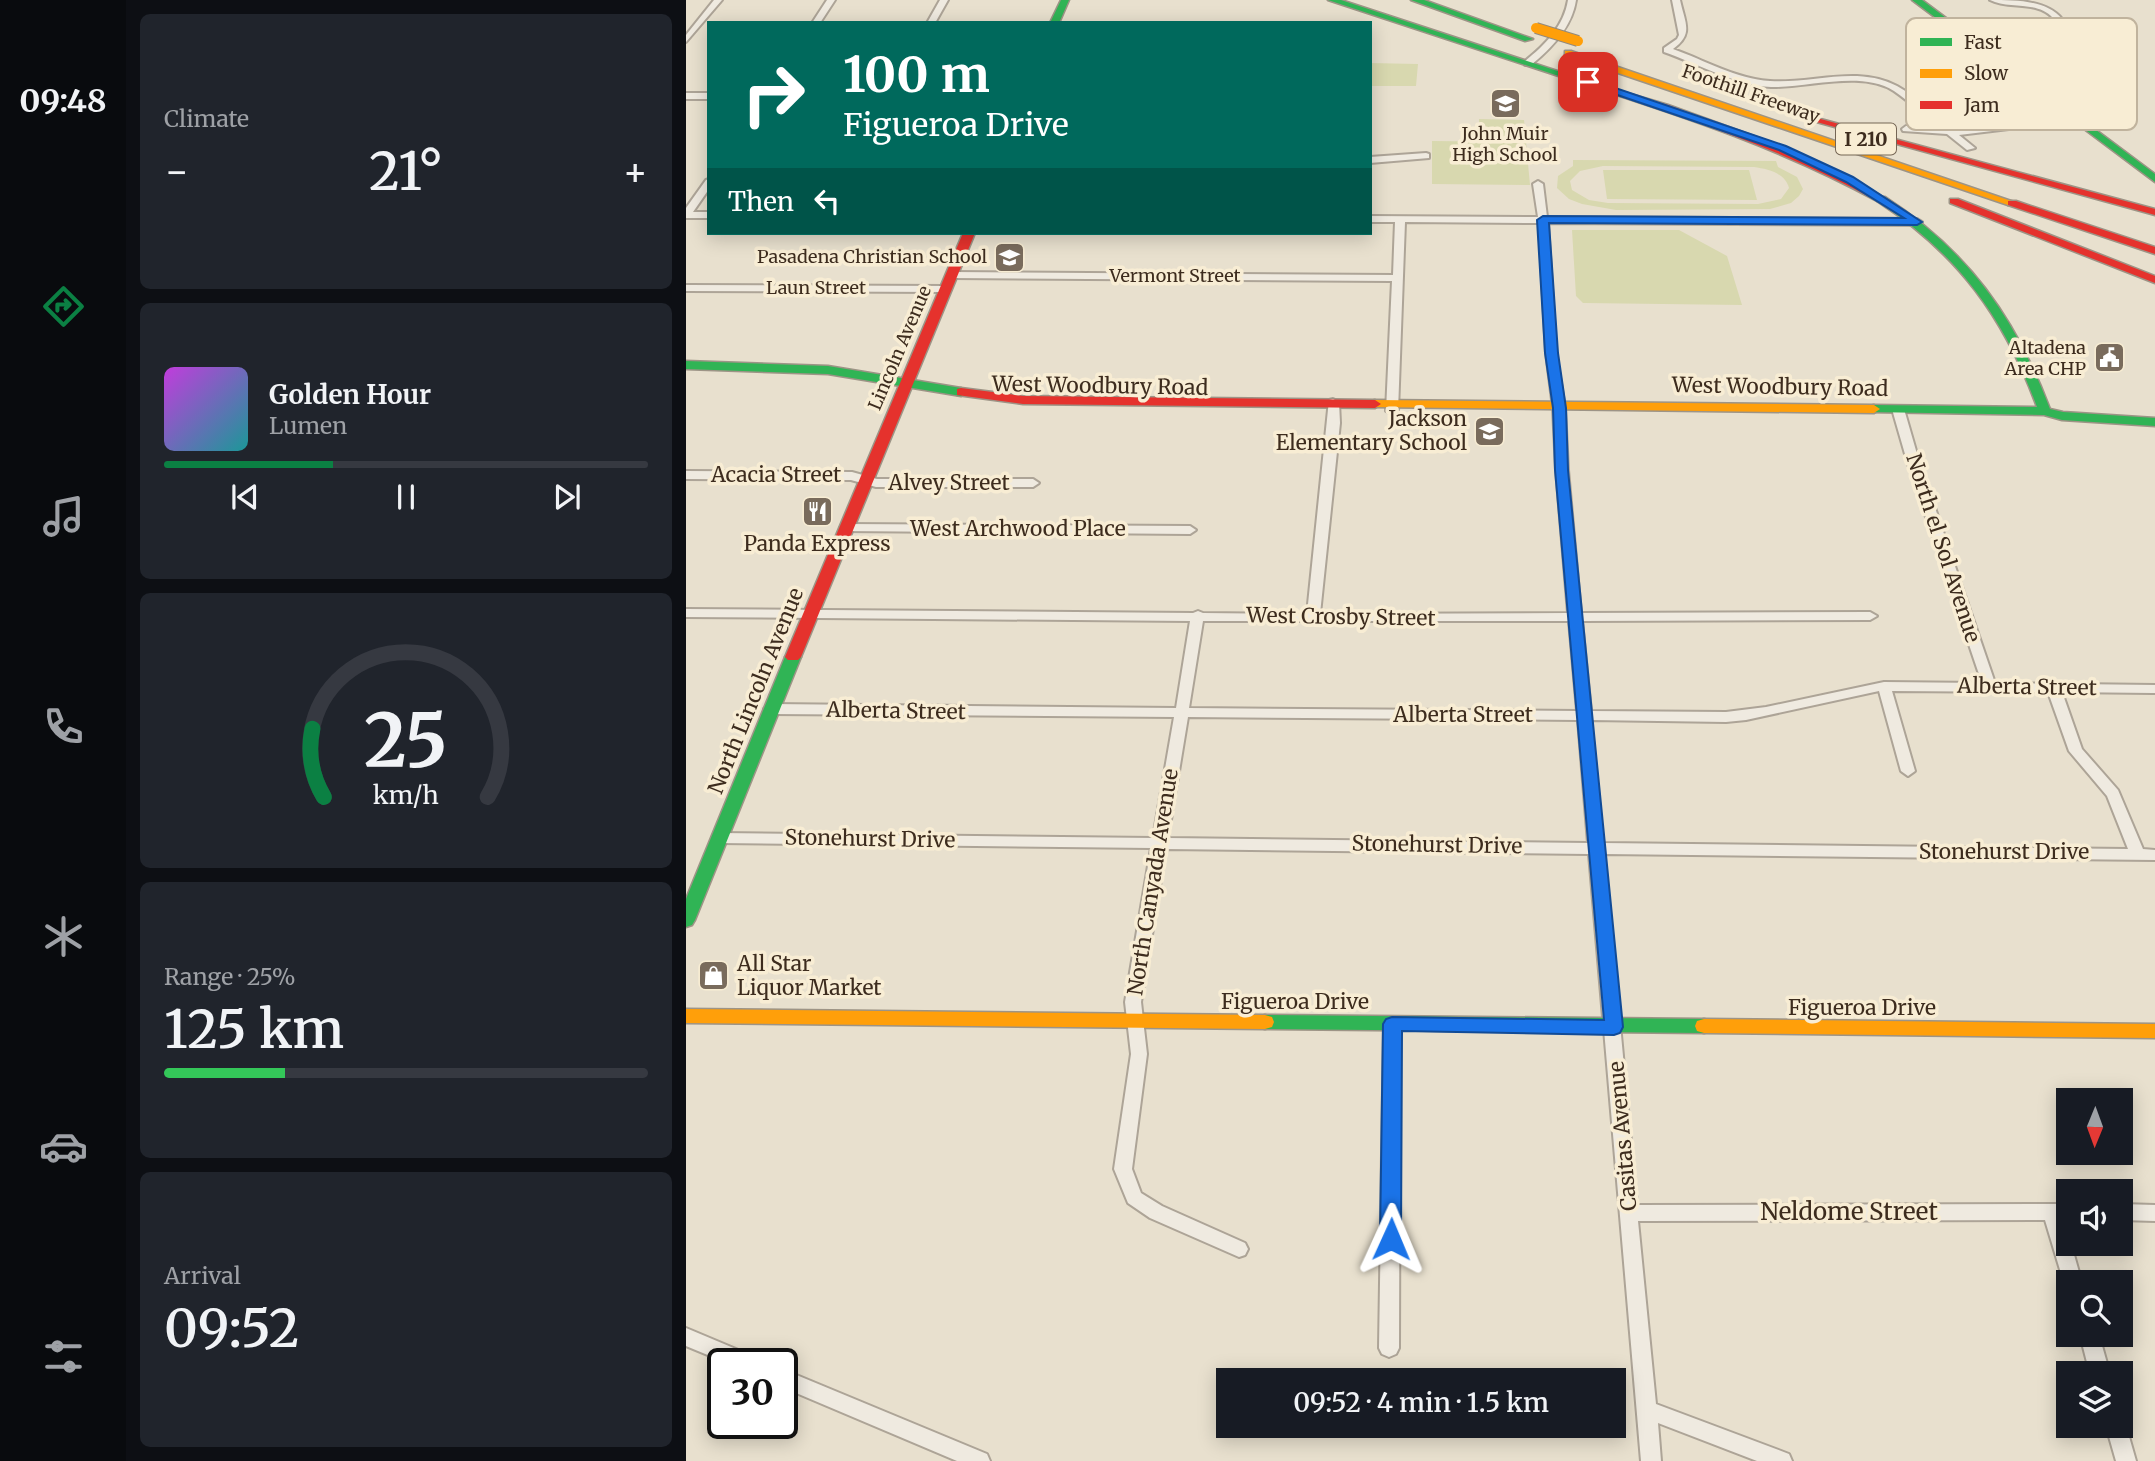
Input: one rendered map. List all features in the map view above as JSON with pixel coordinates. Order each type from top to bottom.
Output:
[{"type":"main road","points":[[1055,21],[1065,0]]},
{"type":"main road","points":[[1332,0],[1769,142],[1849,180],[1917,222],[1957,258],[1995,306],[2013,337],[2045,411]]},
{"type":"main road","name":"Foothill Freeway","points":[[1415,0],[1762,104],[2155,235]]},
{"type":"main road","name":"Foothill Freeway","points":[[1454,0],[1532,33]]},
{"type":"main road","points":[[1459,0],[1478,8]]},
{"type":"main road","points":[[1916,0],[1940,18]]},
{"type":"main road","name":"Foothill Freeway","points":[[1573,47],[1729,107],[2155,251]]},
{"type":"main road","points":[[1762,104],[2155,212]]},
{"type":"main road","points":[[1729,107],[1960,204],[2155,280]]},
{"type":"main road","points":[[2091,130],[2155,179]]},
{"type":"main road","name":"Lincoln Avenue","points":[[866,479],[969,235]]},
{"type":"main road","name":"West Woodbury Road","points":[[686,365],[806,368],[904,387]]},
{"type":"main road","name":"West Woodbury Road","points":[[686,374],[815,378],[1023,400],[1392,407],[2045,411],[2062,416],[2155,422]]},
{"type":"main road","name":"West Woodbury Road","points":[[2045,411],[2057,407],[2155,412]]},
{"type":"main road","name":"North Lincoln Avenue","points":[[686,920],[866,479]]},
{"type":"main road","name":"Figueroa Drive","points":[[686,1016],[2155,1031]]},
{"type":"street","points":[[686,40],[718,0]]},
{"type":"street","points":[[817,21],[831,0]]},
{"type":"street","points":[[933,21],[944,0]]},
{"type":"street","points":[[1528,63],[1543,52],[1571,9],[1572,0]]},
{"type":"street","points":[[1676,0],[1683,35],[1681,40],[1667,50],[1762,82],[1866,80],[1885,83],[1906,99]]},
{"type":"street","points":[[1994,0],[2045,6],[2055,12],[2058,18]]},
{"type":"street","points":[[686,96],[707,96]]},
{"type":"street","points":[[1928,130],[1976,130]]},
{"type":"street","points":[[1950,131],[1970,148]]},
{"type":"street","points":[[1372,160],[1426,156]]},
{"type":"street","points":[[686,215],[707,184]]},
{"type":"street","name":"Casitas Avenue","points":[[1538,184],[1651,1461]]},
{"type":"street","points":[[686,215],[707,215]]},
{"type":"street","points":[[1372,219],[1917,222]]},
{"type":"street","points":[[1392,407],[1400,219]]},
{"type":"street","name":"Vermont Street","points":[[949,282],[1398,278]]},
{"type":"street","name":"Laun Street","points":[[686,288],[949,282]]},
{"type":"street","points":[[1313,618],[1334,406]]},
{"type":"street","name":"North el Sol Avenue","points":[[1898,409],[1990,687]]},
{"type":"street","name":"Acacia Street","points":[[686,475],[852,476],[866,479]]},
{"type":"street","name":"Alvey Street","points":[[866,479],[876,483],[1033,483]]},
{"type":"street","name":"West Archwood Place","points":[[846,528],[1190,530]]},
{"type":"street","name":"West Crosby Street","points":[[686,613],[1313,618],[1870,616]]},
{"type":"street","name":"North Canyada Avenue","points":[[1198,615],[1133,1002],[1139,1054],[1123,1169],[1134,1198],[1156,1212],[1239,1249]]},
{"type":"street","points":[[1884,686],[1908,771]]},
{"type":"street","name":"Alberta Street","points":[[771,709],[1754,716],[1856,690],[1884,686],[2152,689]]},
{"type":"street","points":[[2053,687],[2076,751],[2113,794],[2137,853]]},
{"type":"street","name":"Stonehurst Drive","points":[[719,838],[2155,855]]},
{"type":"street","points":[[1389,1348],[1392,1024]]},
{"type":"street","name":"Neldome Street","points":[[1630,1213],[2056,1212]]},
{"type":"street","points":[[2133,1212],[2155,1213]]},
{"type":"street","points":[[686,1337],[712,1348]]},
{"type":"street","points":[[798,1385],[980,1461]]},
{"type":"street","points":[[1647,1410],[1782,1461]]},
{"type":"street","points":[[2119,1438],[2126,1461]]},
{"type":"green space","points":[[1372,63],[1418,64],[1416,86],[1372,86]]},
{"type":"green space","points":[[1479,119],[1524,120],[1526,140],[1479,139]]},
{"type":"green space","points":[[1432,141],[1526,142],[1530,185],[1432,184]]},
{"type":"green space","points":[[1573,160],[1776,161],[1778,167],[1797,177],[1803,189],[1791,203],[1770,209],[1616,210],[1582,204],[1569,199],[1557,188],[1558,176],[1573,166]],"holes":[[[1603,166],[1754,167],[1770,171],[1784,179],[1789,188],[1781,199],[1758,204],[1608,203],[1589,200],[1572,190],[1570,181],[1580,171]]]},
{"type":"green space","points":[[1603,170],[1749,170],[1757,200],[1607,199]]},
{"type":"green space","points":[[1572,230],[1679,230],[1727,256],[1742,305],[1583,303],[1576,296]]},
{"type":"traffic: fast","points":[[1055,21],[1065,0]]},
{"type":"traffic: fast","points":[[1332,0],[1589,83]]},
{"type":"traffic: fast","points":[[1415,0],[1528,39]]},
{"type":"traffic: fast","points":[[1916,0],[1940,18]]},
{"type":"traffic: fast","points":[[2090,130],[2155,179]]},
{"type":"traffic: fast","points":[[1881,199],[1924,230],[1981,288],[2023,356],[2045,411]]},
{"type":"traffic: fast","points":[[686,365],[828,370],[961,392]]},
{"type":"traffic: fast","points":[[1874,409],[2045,411],[2062,416],[2155,422]]},
{"type":"traffic: fast","points":[[686,920],[793,657]]},
{"type":"traffic: fast","points":[[1265,1022],[1704,1026]]},
{"type":"traffic: slow","points":[[1536,28],[1578,41]]},
{"type":"traffic: slow","points":[[1568,53],[2012,203]]},
{"type":"traffic: slow","points":[[1375,404],[1874,409]]},
{"type":"traffic: slow","points":[[686,1016],[1265,1022]]},
{"type":"traffic: slow","points":[[1704,1026],[2155,1031]]},
{"type":"traffic: jam","points":[[1589,83],[1774,147],[1881,199]]},
{"type":"traffic: jam","points":[[1806,116],[2155,212]]},
{"type":"traffic: jam","points":[[1954,201],[2155,280]]},
{"type":"traffic: jam","points":[[2012,203],[2155,251]]},
{"type":"traffic: jam","points":[[793,657],[968,235]]},
{"type":"traffic: jam","points":[[961,392],[1023,400],[1375,404]]},
{"type":"place","name":"John Muir High School","points":[[1505,104]]},
{"type":"place","name":"Pasadena Christian School","points":[[1010,257]]},
{"type":"place","name":"Altadena Area CHP","points":[[2109,358]]},
{"type":"place","name":"Jackson Elementary School","points":[[1490,431]]},
{"type":"place","name":"Panda Express","points":[[817,512]]},
{"type":"place","name":"All Star Liquor Market","points":[[714,976]]},
{"type":"route","points":[[1391,1239],[1392,1024],[1614,1027],[1545,278],[1543,220],[1917,222],[1849,180],[1783,148],[1588,82]]}]
